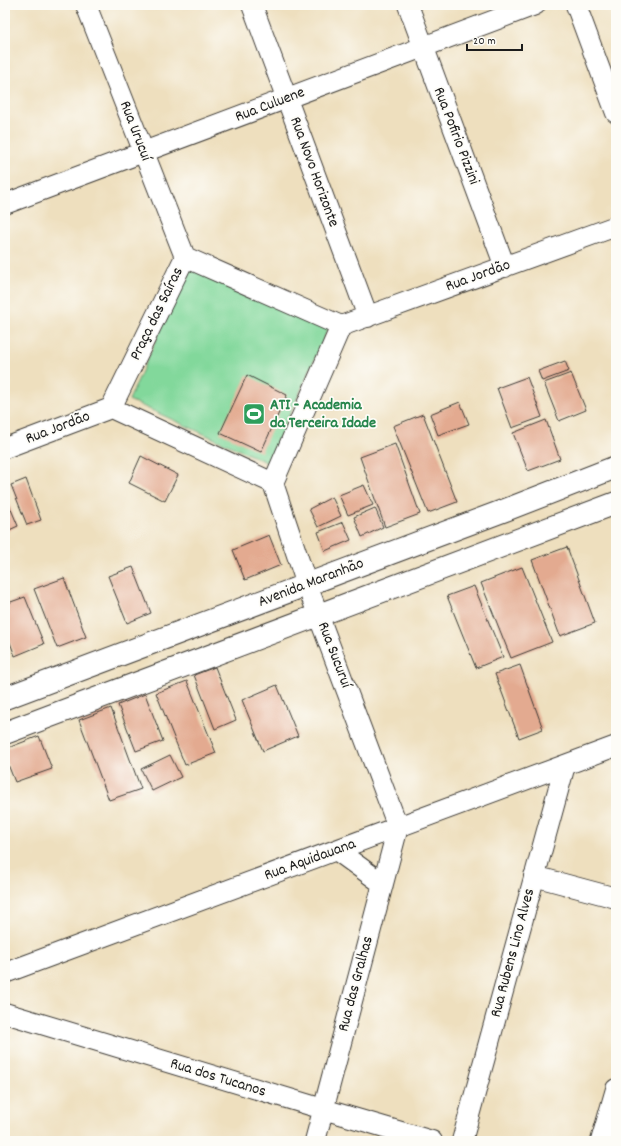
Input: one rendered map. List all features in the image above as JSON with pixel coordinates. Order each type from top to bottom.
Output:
[{"type":"main road","name":"Avenida Maranhão","points":[[5,698],[508,509],[616,466]]},
{"type":"main road","name":"Avenida Maranhão","points":[[5,733],[616,503]]},
{"type":"street","name":"Rua Urucuí","points":[[86,5],[185,257]]},
{"type":"street","name":"Rua Novo Horizonte","points":[[252,5],[368,316]]},
{"type":"street","name":"Rua Pofirio Pizzini","points":[[408,5],[506,267]]},
{"type":"street","name":"Rua Culuene","points":[[5,204],[535,5]]},
{"type":"street","points":[[576,5],[616,112]]},
{"type":"street","name":"Rua Jordão","points":[[340,326],[616,226]]},
{"type":"street","name":"Praça das Saíras","points":[[111,408],[185,257],[340,326]]},
{"type":"street","points":[[111,408],[273,483],[340,326]]},
{"type":"street","name":"Rua Jordão","points":[[5,448],[111,408]]},
{"type":"street","name":"Rua Sucuruí","points":[[273,483],[307,585],[398,827]]},
{"type":"street","name":"Rua Aquidauana","points":[[5,973],[616,746]]},
{"type":"street","name":"Rua Rubens Lino Alves","points":[[462,1141],[565,765]]},
{"type":"street","name":"Rua das Gralhas","points":[[315,1141],[398,827]]},
{"type":"street","points":[[336,850],[383,884]]},
{"type":"street","points":[[534,876],[616,898]]},
{"type":"street","name":"Rua dos Tucanos","points":[[5,1013],[432,1141]]},
{"type":"street","points":[[601,1141],[616,1089]]},
{"type":"green space","points":[[190,264],[329,327],[268,463],[129,400]]},
{"type":"building","points":[[565,361],[569,371],[542,381],[538,371]]},
{"type":"building","points":[[571,373],[586,410],[559,421],[544,383]]},
{"type":"building","name":"ATI - Academia da Terceira Idade","points":[[247,375],[287,395],[261,452],[220,433]]},
{"type":"building","points":[[527,377],[542,417],[512,428],[497,388]]},
{"type":"building","points":[[460,402],[469,424],[438,435],[430,414]]},
{"type":"building","points":[[423,414],[457,502],[428,513],[393,426]]},
{"type":"building","points":[[546,420],[560,459],[528,471],[513,433]]},
{"type":"building","points":[[395,444],[420,514],[385,527],[360,457]]},
{"type":"building","points":[[141,456],[178,475],[165,501],[129,483]]},
{"type":"building","points":[[26,479],[41,520],[27,525],[11,485]]},
{"type":"building","points":[[364,485],[373,505],[348,515],[339,495]]},
{"type":"building","points":[[5,495],[18,526],[5,532]]},
{"type":"building","points":[[332,497],[341,516],[318,527],[309,509]]},
{"type":"building","points":[[375,508],[383,527],[362,537],[354,517]]},
{"type":"building","points":[[343,522],[351,540],[325,551],[318,532]]},
{"type":"building","points":[[269,535],[281,565],[245,580],[233,550]]},
{"type":"building","points":[[567,547],[595,623],[560,636],[532,560]]},
{"type":"building","points":[[133,567],[151,613],[127,623],[108,576]]},
{"type":"building","points":[[522,567],[552,642],[511,658],[481,583]]},
{"type":"building","points":[[64,578],[86,637],[57,648],[34,589]]},
{"type":"building","points":[[474,586],[503,657],[476,668],[447,596]]},
{"type":"building","points":[[25,597],[44,644],[15,656],[5,629],[5,604]]},
{"type":"building","points":[[520,665],[543,729],[519,738],[495,674]]},
{"type":"building","points":[[215,667],[236,720],[215,729],[194,675]]},
{"type":"building","points":[[187,681],[216,753],[185,765],[156,693]]},
{"type":"building","points":[[277,685],[298,736],[263,751],[242,700]]},
{"type":"building","points":[[145,694],[163,741],[136,751],[118,705]]},
{"type":"building","points":[[111,708],[141,789],[109,800],[79,720]]},
{"type":"building","points":[[39,736],[52,769],[15,782],[5,757],[5,749]]},
{"type":"building","points":[[170,755],[181,777],[152,791],[141,769]]},
{"type":"place","name":"ATI - Academia da Terceira Idade","points":[[254,414]]}]
